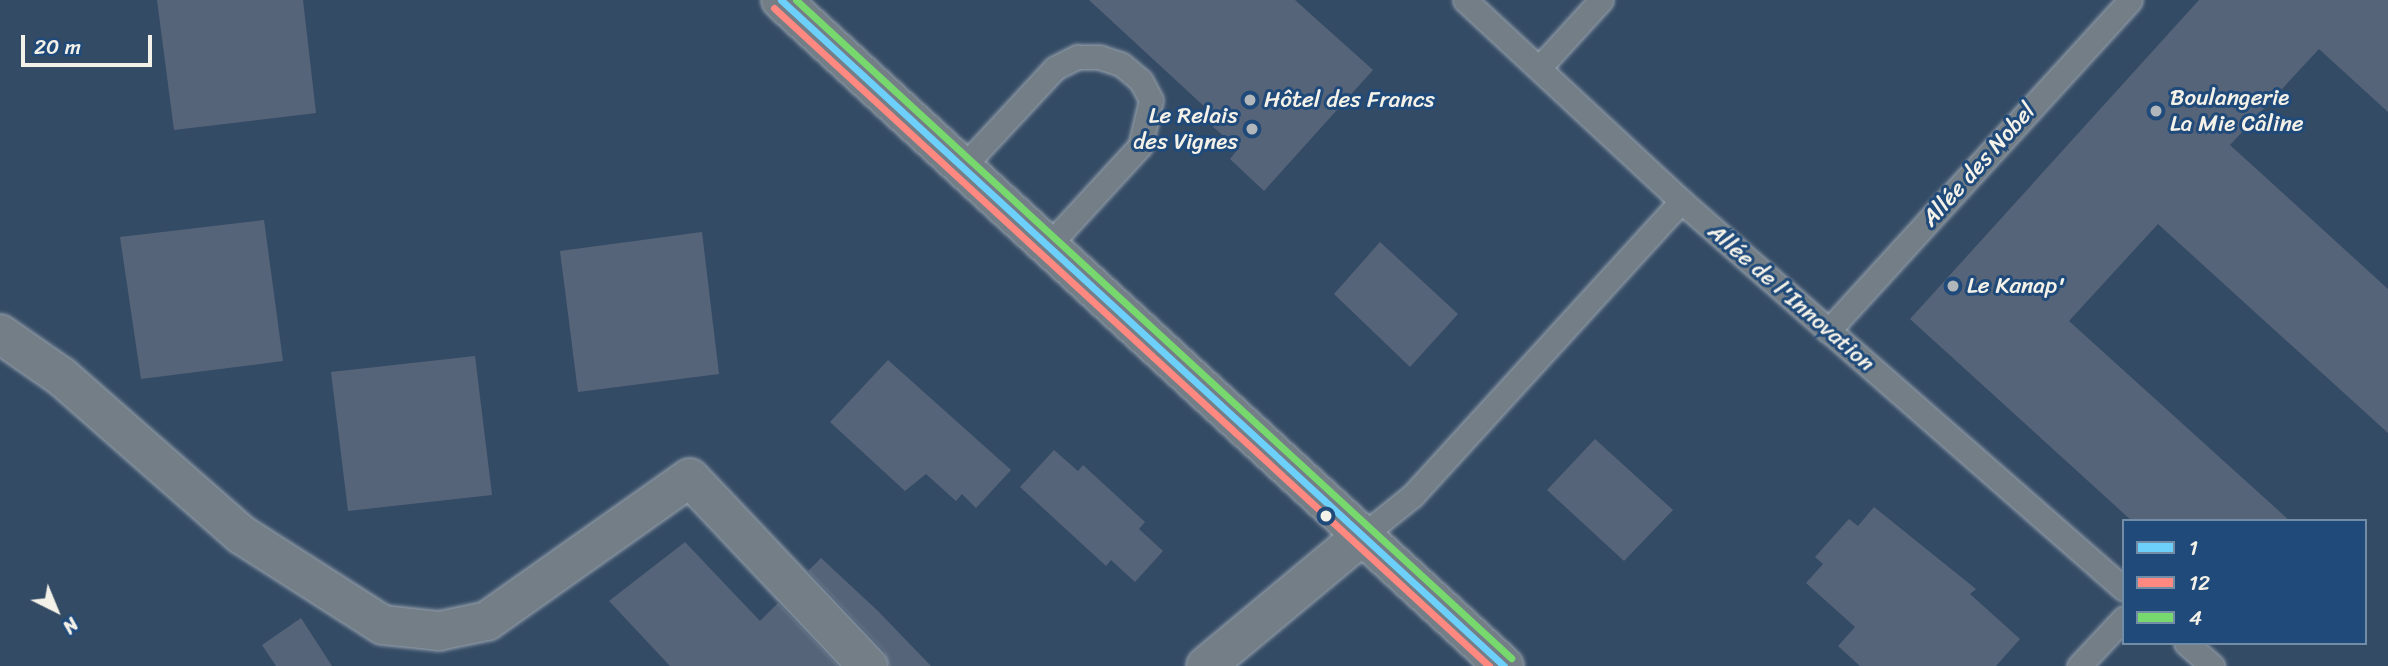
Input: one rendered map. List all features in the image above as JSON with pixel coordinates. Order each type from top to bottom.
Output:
[{"type":"street","points":[[781,0],[1504,666]]},
{"type":"street","points":[[0,334],[62,377],[242,535],[383,625],[439,631],[487,621],[690,478],[868,666]]},
{"type":"street","points":[[1206,666],[1361,537]]},
{"type":"lane","name":"Allée de l'Innovation","points":[[1465,0],[1681,201],[2122,587]]},
{"type":"lane","points":[[1539,68],[1601,0]]},
{"type":"lane","name":"Allée des Nobel","points":[[1828,331],[2130,0]]},
{"type":"lane","points":[[962,168],[1066,62],[1099,57],[1121,64],[1141,81],[1151,100],[1140,145],[1048,247]]},
{"type":"lane","points":[[1361,537],[1413,495],[1681,201]]},
{"type":"lane","points":[[2079,666],[2122,620]]},
{"type":"lane","points":[[2188,645],[2212,666]]},
{"type":"building","points":[[157,0],[303,0],[316,113],[174,130]]},
{"type":"building","name":"Hôtel des Francs","points":[[1089,0],[1295,0],[1373,70],[1264,191],[1230,159],[1238,149],[1201,116],[1207,109]]},
{"type":"building","points":[[2199,0],[2388,0],[2388,112],[2319,49],[2230,145],[2388,289],[2388,433],[2158,224],[2069,321],[2288,519],[2130,519],[1910,319]]},
{"type":"building","points":[[264,220],[283,361],[141,379],[120,237]]},
{"type":"building","points":[[702,232],[719,374],[578,392],[560,251]]},
{"type":"building","points":[[1380,242],[1458,314],[1410,367],[1334,294]]},
{"type":"building","points":[[475,356],[492,495],[348,511],[331,372]]},
{"type":"building","points":[[888,360],[1011,470],[976,508],[962,494],[956,501],[926,474],[905,491],[830,422]]},
{"type":"building","points":[[1595,439],[1673,510],[1624,561],[1547,490]]},
{"type":"building","points":[[1054,450],[1078,471],[1083,465],[1145,522],[1139,529],[1163,551],[1135,582],[1111,560],[1106,566],[1020,487]]},
{"type":"building","points":[[1874,507],[1976,589],[1970,594],[2020,639],[1996,666],[1860,666],[1838,646],[1855,627],[1806,583],[1823,564],[1815,557],[1849,519],[1858,526]]},
{"type":"building","points":[[685,542],[760,621],[778,603],[838,666],[670,666],[609,601]]},
{"type":"building","points":[[821,558],[878,611],[931,666],[889,666],[884,651],[808,571]]},
{"type":"building","points":[[301,618],[332,666],[276,666],[262,645]]},
{"type":"transit line","name":"1","points":[[781,0],[1504,666]]},
{"type":"transit line","name":"4","points":[[796,0],[1511,658]]},
{"type":"transit line","name":"12","points":[[774,8],[1489,666]]},
{"type":"place","name":"Hôtel des Francs","points":[[1250,100]]},
{"type":"place","name":"Boulangerie La Mie Câline","points":[[2156,111]]},
{"type":"place","name":"Le Relais des Vignes","points":[[1252,129]]},
{"type":"place","name":"Le Kanap'","points":[[1953,286]]}]
